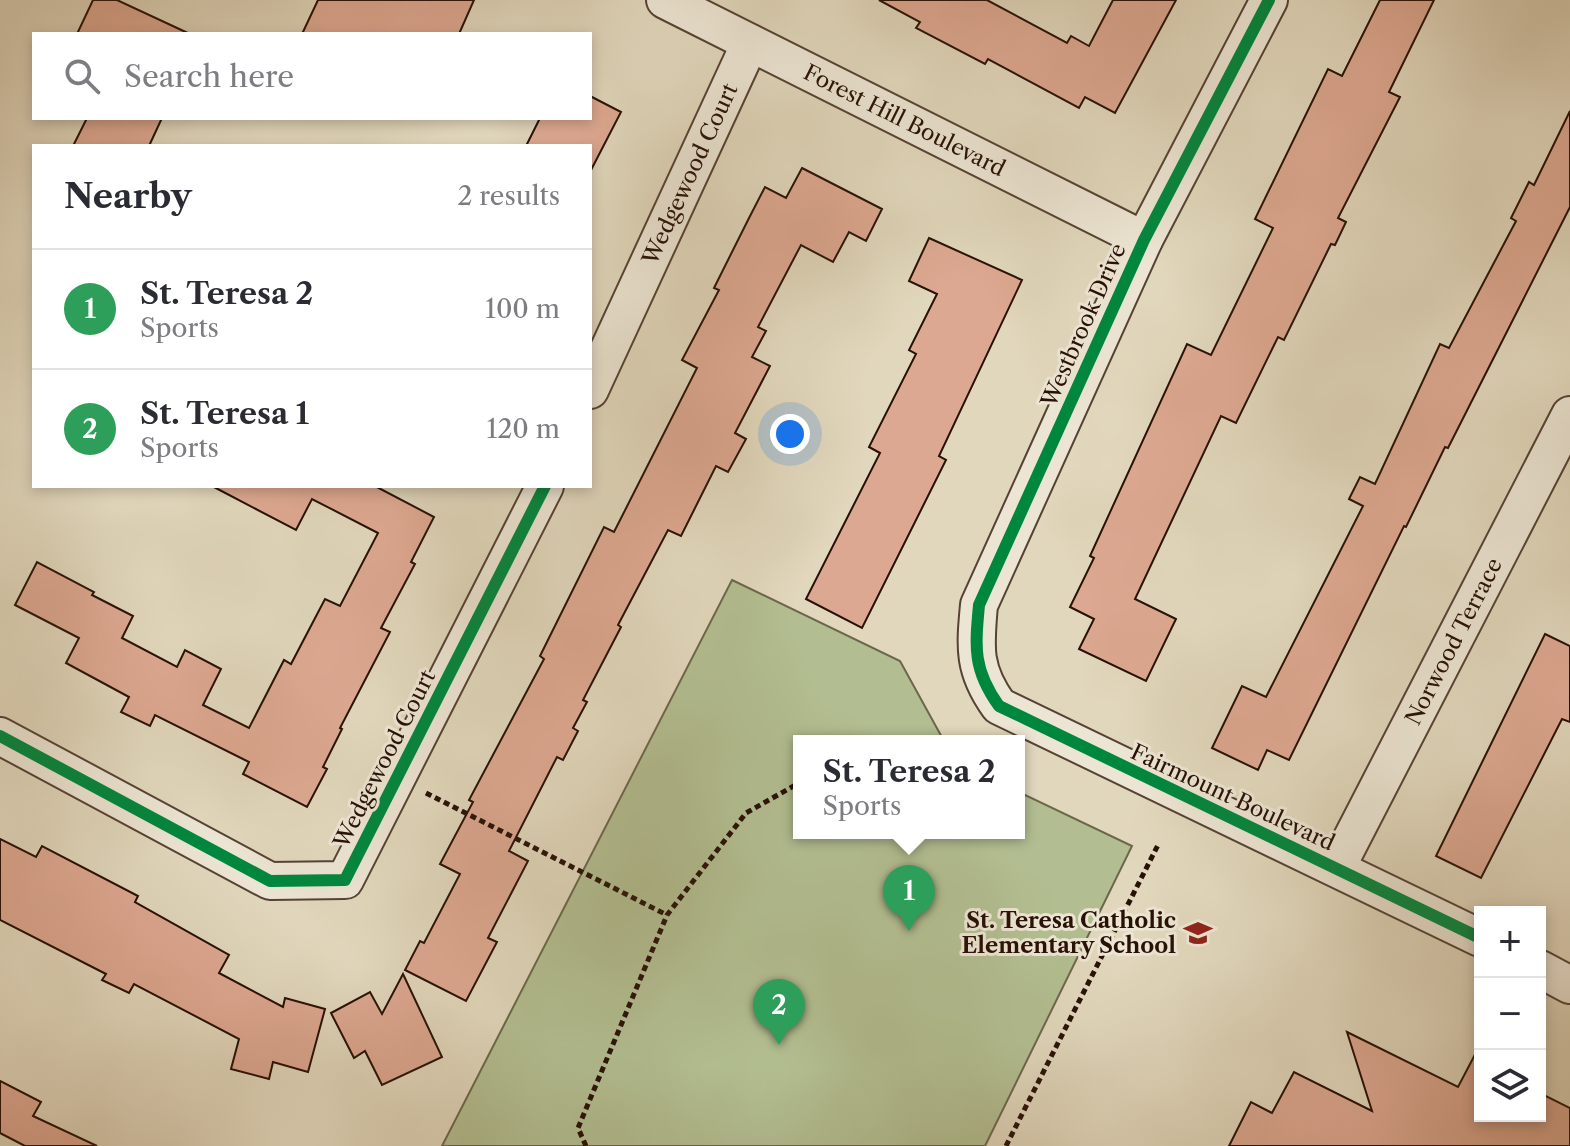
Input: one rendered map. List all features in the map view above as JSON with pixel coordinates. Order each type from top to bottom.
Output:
[{"type":"street","name":"Forest Hill Boulevard","points":[[665,0],[1144,240]]},
{"type":"street","name":"Westbrook Drive","points":[[980,679],[975,647],[979,605],[1144,240],[1269,0]]},
{"type":"street","name":"Wedgewood Court","points":[[592,386],[750,43]]},
{"type":"street","name":"Norwood Terrace","points":[[1337,867],[1570,415]]},
{"type":"street","name":"Wedgewood Court","points":[[0,736],[270,881],[345,880],[544,488]]},
{"type":"street","name":"Fairmount Boulevard","points":[[980,679],[999,706],[1474,935]]},
{"type":"street","points":[[1546,972],[1570,985]]},
{"type":"path","points":[[397,778],[667,915]]},
{"type":"path","points":[[586,1146],[578,1128],[667,915],[746,813],[793,786]]},
{"type":"path","points":[[1006,1146],[1159,843]]},
{"type":"green space","points":[[732,580],[900,661],[941,735],[793,735],[793,839],[1025,839],[1025,795],[1132,846],[985,1146],[442,1146]]},
{"type":"building","points":[[93,0],[117,0],[186,32],[78,32]]},
{"type":"building","points":[[318,0],[474,0],[460,32],[303,32]]},
{"type":"building","points":[[879,0],[987,0],[1067,43],[1071,36],[1089,46],[1113,0],[1176,0],[1115,113],[1085,97],[1079,108],[988,59],[985,64],[916,28],[920,22]]},
{"type":"building","points":[[1380,0],[1434,0],[1389,92],[1400,97],[1338,218],[1346,222],[1335,245],[1331,244],[1284,340],[1278,337],[1236,423],[1221,416],[1135,599],[1176,619],[1146,681],[1079,649],[1094,619],[1070,607],[1094,558],[1090,556],[1187,344],[1211,355],[1273,228],[1255,219],[1328,69],[1342,76]]},
{"type":"building","points":[[592,97],[621,112],[592,168],[592,144],[527,144],[539,120],[592,120]]},
{"type":"building","points":[[1570,111],[1570,207],[1448,448],[1445,447],[1404,526],[1289,760],[1267,750],[1258,770],[1212,748],[1242,686],[1266,697],[1363,506],[1349,499],[1360,477],[1375,484],[1440,344],[1449,348],[1516,221],[1511,218],[1529,182],[1534,185]]},
{"type":"building","points":[[86,120],[161,120],[150,144],[74,144]]},
{"type":"building","points":[[802,168],[882,209],[866,241],[849,232],[833,262],[801,245],[758,327],[766,331],[752,357],[770,366],[735,433],[746,439],[728,472],[716,466],[681,536],[668,530],[618,625],[621,627],[583,700],[587,702],[573,728],[578,731],[563,760],[557,757],[509,851],[528,861],[488,938],[497,942],[466,1001],[405,970],[420,941],[424,943],[460,874],[440,864],[473,802],[469,800],[544,659],[540,656],[604,527],[614,532],[697,368],[682,360],[719,290],[714,288],[765,187],[786,198]]},
{"type":"building","points":[[929,238],[1022,280],[939,456],[946,460],[862,628],[806,599],[880,453],[869,447],[916,354],[909,350],[937,294],[909,281]]},
{"type":"building","points":[[216,488],[379,488],[434,517],[411,562],[415,564],[381,628],[390,632],[340,728],[323,767],[327,769],[307,807],[243,774],[249,762],[155,715],[150,726],[121,712],[129,697],[66,663],[79,638],[15,605],[37,562],[133,616],[122,638],[177,667],[185,650],[221,669],[203,705],[249,728],[284,660],[291,664],[325,599],[340,606],[378,533],[312,499],[296,530]]},
{"type":"building","points":[[1545,634],[1570,646],[1570,722],[1562,719],[1481,878],[1436,856]]},
{"type":"building","points":[[0,839],[36,857],[42,846],[138,896],[135,902],[229,955],[219,973],[283,1007],[285,998],[325,1009],[308,1072],[273,1062],[269,1079],[231,1069],[239,1039],[134,984],[129,993],[102,980],[106,974],[0,920]]},
{"type":"building","points":[[403,974],[442,1057],[382,1085],[365,1051],[354,1058],[331,1013],[370,992],[382,1014]]},
{"type":"building","points":[[1347,1032],[1458,1087],[1474,1056],[1474,1122],[1546,1122],[1546,1096],[1570,1108],[1570,1146],[1229,1146],[1251,1102],[1272,1113],[1294,1072],[1372,1111]]},
{"type":"building","points":[[0,1081],[41,1102],[33,1116],[97,1146],[25,1146],[0,1133]]},
{"type":"cycle path","points":[[1269,0],[1144,240],[979,605],[977,646],[980,670],[999,706],[1474,935]]},
{"type":"cycle path","points":[[0,736],[270,881],[345,880],[544,488]]},
{"type":"place","name":"St. Teresa 2","points":[[909,931]]},
{"type":"place","name":"St. Teresa Catholic Elementary School","points":[[1198,933]]},
{"type":"place","name":"St. Teresa 1","points":[[779,1045]]}]
